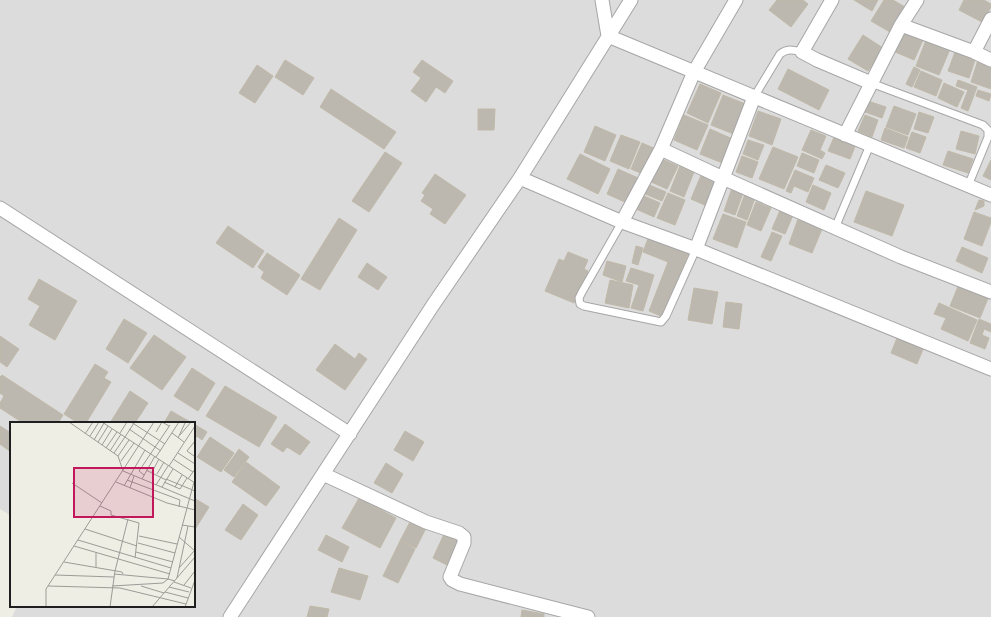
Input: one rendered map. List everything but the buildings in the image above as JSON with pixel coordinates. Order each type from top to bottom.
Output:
[{"type":"street","points":[[602,0],[608,36]]},
{"type":"street","points":[[230,617],[433,305],[520,178],[631,0]]},
{"type":"street","points":[[622,222],[661,149],[694,72],[736,0]]},
{"type":"street","points":[[832,0],[802,52],[871,83]]},
{"type":"street","points":[[845,135],[901,25],[917,0]]},
{"type":"street","points":[[974,52],[991,19]]},
{"type":"street","points":[[901,25],[974,52],[991,60]]},
{"type":"street","points":[[608,36],[991,195]]},
{"type":"street","points":[[696,249],[754,97]]},
{"type":"street","points":[[661,149],[901,257],[991,292]]},
{"type":"street","points":[[520,178],[622,222],[696,249],[991,369]]},
{"type":"street","points":[[0,208],[350,434]]},
{"type":"street","points":[[323,474],[426,522],[460,533],[464,537],[464,543],[450,577],[452,580],[460,584],[588,617]]},
{"type":"lane","points":[[754,97],[780,54],[785,50],[791,49],[802,52]]},
{"type":"lane","points":[[871,83],[983,125],[988,130],[988,137],[968,186]]},
{"type":"lane","points":[[835,228],[870,145]]},
{"type":"lane","points":[[622,222],[579,298],[580,304],[584,306],[661,322],[666,316],[696,249]]},
{"type":"shaded area","points":[[0,0],[991,0],[991,617],[12,617],[17,607],[195,607],[195,422],[10,422],[10,515],[0,509]]}]
